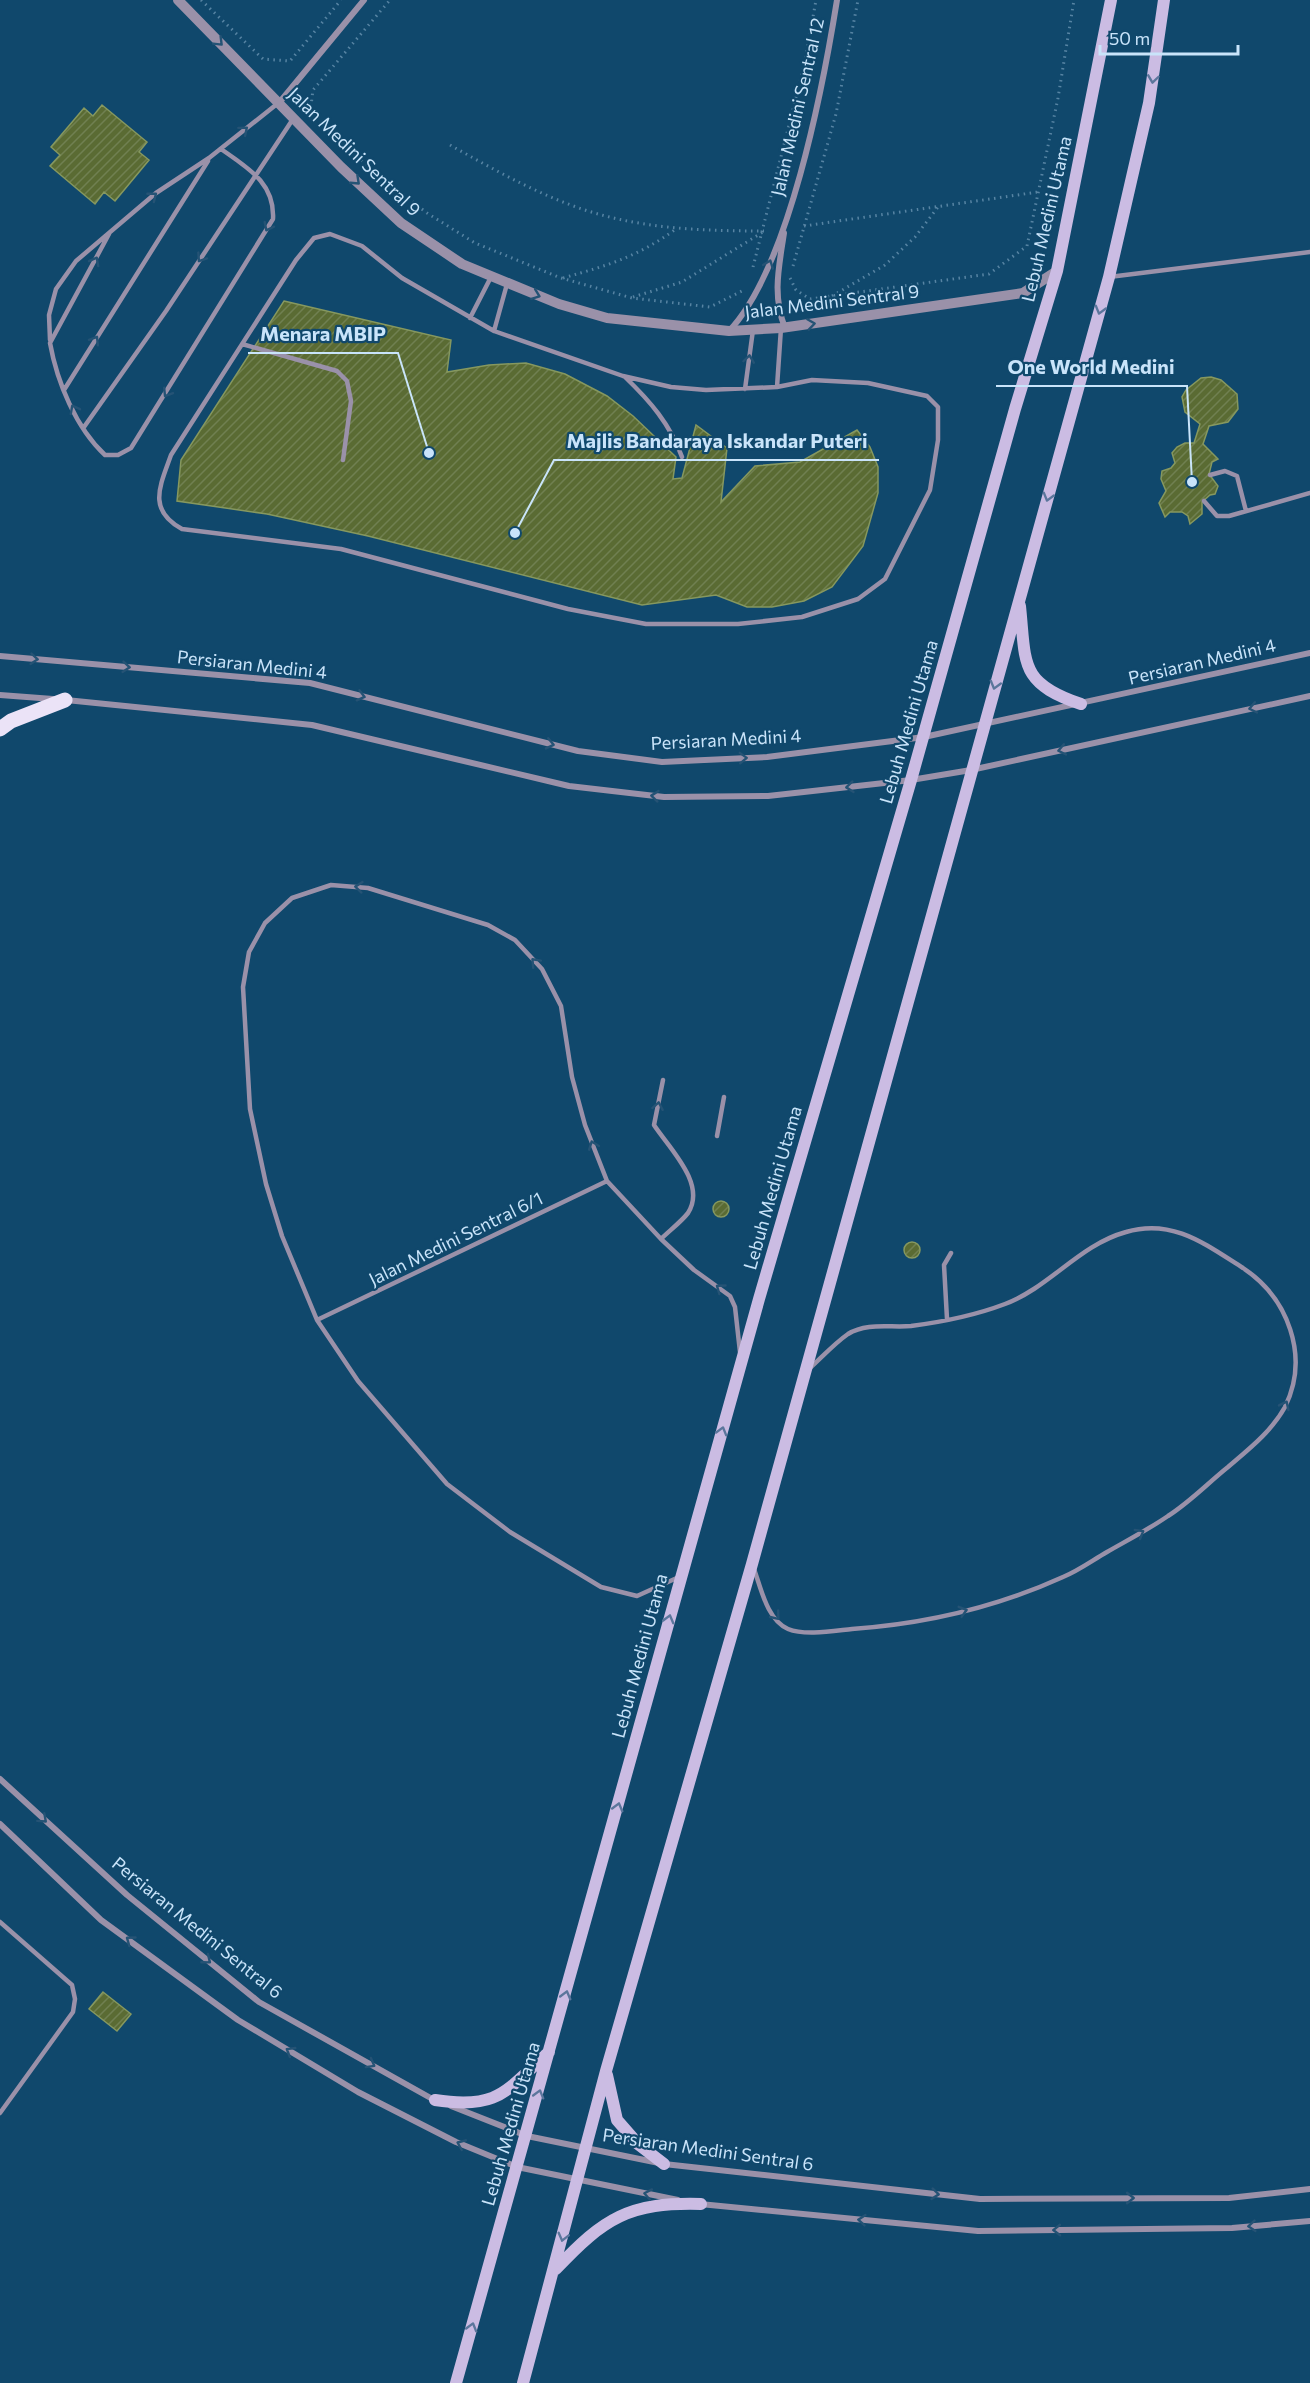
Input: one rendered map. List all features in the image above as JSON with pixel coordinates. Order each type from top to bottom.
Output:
[{"type":"main road","name":"Lebuh Medini Utama","points":[[456,2383],[527,2136],[742,1361],[924,737],[1015,409],[1057,271],[1111,0]]},
{"type":"main road","points":[[523,2383],[606,2071],[752,1564],[1109,278],[1149,104],[1164,0]]},
{"type":"main road","points":[[1019,599],[1027,665],[1032,677],[1054,695],[1081,704]]},
{"type":"main road","points":[[0,729],[28,713],[65,700]]},
{"type":"main road","points":[[435,2100],[458,2104],[481,2102],[502,2094],[521,2081],[550,2052]]},
{"type":"main road","points":[[606,2071],[617,2120],[638,2144],[664,2163]]},
{"type":"main road","points":[[554,2270],[604,2223],[635,2209],[667,2203],[701,2204]]},
{"type":"street","name":"Jalan Medini Sentral 9","points":[[178,0],[401,224],[462,264],[507,284],[607,318],[729,331],[783,328],[1023,293],[1057,271]]},
{"type":"street","points":[[279,103],[364,0]]},
{"type":"street","name":"Jalan Medini Sentral 12","points":[[783,328],[775,289],[786,221],[811,129],[837,0]]},
{"type":"street","name":"Jalan Medini Sentral 12","points":[[729,331],[744,315],[759,288],[786,221]]},
{"type":"street","name":"Persiaran Medini 4","points":[[0,656],[310,683],[578,751],[662,762],[767,757],[924,737],[1310,653]]},
{"type":"street","points":[[0,695],[312,725],[569,786],[664,797],[768,796],[911,780],[971,770],[1310,696]]},
{"type":"street","name":"Persiaran Medini Sentral 6","points":[[0,1779],[127,1895],[259,2002],[435,2100],[527,2136],[664,2163],[980,2199],[1229,2198],[1310,2189]]},
{"type":"street","points":[[0,1824],[101,1920],[238,2020],[358,2092],[456,2142],[517,2167],[701,2204],[978,2231],[1232,2228],[1310,2221]]},
{"type":"lane","points":[[221,149],[256,174],[268,191],[274,205],[273,219],[131,448],[118,455],[105,455],[93,444],[84,428],[64,390],[54,362],[50,343],[50,315],[56,289],[76,261],[156,193],[209,158],[279,103]]},
{"type":"lane","points":[[84,428],[166,311],[294,118]]},
{"type":"lane","points":[[64,390],[209,158]]},
{"type":"lane","points":[[50,343],[109,234]]},
{"type":"lane","points":[[330,234],[362,246],[402,278],[470,318],[494,332],[623,376],[671,387],[706,390],[777,387],[812,380],[868,383],[927,396],[938,407],[938,440],[930,490],[885,579],[858,599],[802,616],[738,624],[646,624],[568,609],[341,549],[182,529],[168,522],[159,504],[160,488],[171,455],[296,260],[314,238],[330,234]]},
{"type":"lane","points":[[1109,278],[1310,252]]},
{"type":"lane","points":[[470,318],[491,277]]},
{"type":"lane","points":[[494,332],[507,284]]},
{"type":"lane","points":[[777,387],[783,328]]},
{"type":"lane","points":[[745,388],[753,330]]},
{"type":"lane","points":[[243,344],[337,371],[348,381],[351,401],[344,460]]},
{"type":"lane","points":[[623,376],[645,396],[673,432],[682,457]]},
{"type":"lane","points":[[1210,475],[1225,471],[1238,476],[1246,511]]},
{"type":"lane","points":[[1204,501],[1217,516],[1246,511],[1310,493]]},
{"type":"lane","points":[[681,1576],[637,1596],[601,1587],[510,1532],[447,1484],[358,1381],[317,1320],[282,1236],[266,1184],[250,1109],[244,1047],[243,987],[249,952],[265,923],[292,898],[331,885],[368,888],[488,925],[515,940],[542,969],[561,1006],[572,1077],[585,1125],[607,1181],[661,1239],[694,1270],[730,1296],[735,1307],[736,1330],[742,1361]]},
{"type":"lane","points":[[661,1239],[687,1213],[693,1191],[691,1179],[654,1125],[663,1080]]},
{"type":"lane","points":[[717,1136],[724,1097]]},
{"type":"lane","name":"Jalan Medini Sentral 6/1","points":[[317,1320],[607,1181]]},
{"type":"lane","points":[[752,1564],[766,1604],[776,1620],[788,1629],[817,1632],[886,1627],[947,1615],[1013,1597],[1065,1576],[1171,1515],[1265,1435],[1286,1406],[1296,1375],[1296,1342],[1284,1311],[1261,1280],[1194,1236],[1170,1228],[1137,1228],[1108,1237],[1007,1303],[948,1319],[909,1326],[873,1326],[850,1333],[803,1374]]},
{"type":"lane","points":[[948,1319],[944,1265],[951,1253]]},
{"type":"lane","points":[[0,1922],[72,1985],[75,1999],[73,2012],[0,2113]]},
{"type":"path","points":[[201,0],[264,59],[290,61],[341,0]]},
{"type":"path","points":[[309,114],[313,90],[390,0]]},
{"type":"path","points":[[750,277],[764,231],[805,62],[816,0]]},
{"type":"path","points":[[858,0],[836,114],[790,277],[796,290],[810,299],[989,274],[1027,246],[1058,98],[1074,0]]},
{"type":"path","points":[[327,130],[380,177],[427,213],[465,237],[561,278],[632,298],[710,307],[747,288]]},
{"type":"path","points":[[450,145],[509,179],[583,209],[676,229],[764,231]]},
{"type":"path","points":[[804,226],[1038,192]]},
{"type":"path","points":[[831,297],[885,265],[915,237],[938,207]]},
{"type":"path","points":[[561,278],[622,261],[647,250],[676,229]]},
{"type":"path","points":[[632,298],[682,282],[727,257],[764,231]]},
{"type":"building","points":[[102,105],[147,142],[139,152],[149,160],[115,201],[104,192],[95,204],[50,166],[60,155],[51,147],[84,108],[93,116]]},
{"type":"building","points":[[284,301],[451,340],[447,372],[489,365],[526,363],[565,374],[607,396],[633,416],[676,457],[673,479],[682,478],[696,425],[727,448],[721,502],[755,466],[800,462],[857,430],[870,447],[878,467],[878,493],[863,546],[832,587],[804,601],[772,607],[747,607],[716,595],[642,605],[368,536],[267,514],[177,501],[181,460]]},
{"type":"building","points":[[1211,377],[1221,380],[1237,394],[1238,409],[1228,422],[1209,426],[1203,444],[1218,459],[1212,462],[1209,474],[1218,486],[1215,494],[1202,502],[1202,514],[1190,524],[1188,516],[1182,512],[1170,512],[1165,517],[1159,503],[1166,491],[1161,479],[1162,471],[1171,468],[1175,463],[1172,453],[1177,447],[1185,443],[1194,443],[1200,424],[1185,412],[1182,397],[1186,390],[1201,378]]},
{"type":"building","points":[[721,1201],[729,1209],[721,1217],[713,1209]]},
{"type":"building","points":[[912,1242],[920,1250],[912,1258],[904,1250]]},
{"type":"building","points":[[103,1992],[131,2014],[117,2031],[89,2009]]},
{"type":"place","name":"Menara MBIP","points":[[429,453]]},
{"type":"place","name":"One World Medini","points":[[1192,482]]},
{"type":"place","name":"Majlis Bandaraya Iskandar Puteri","points":[[515,533]]}]
